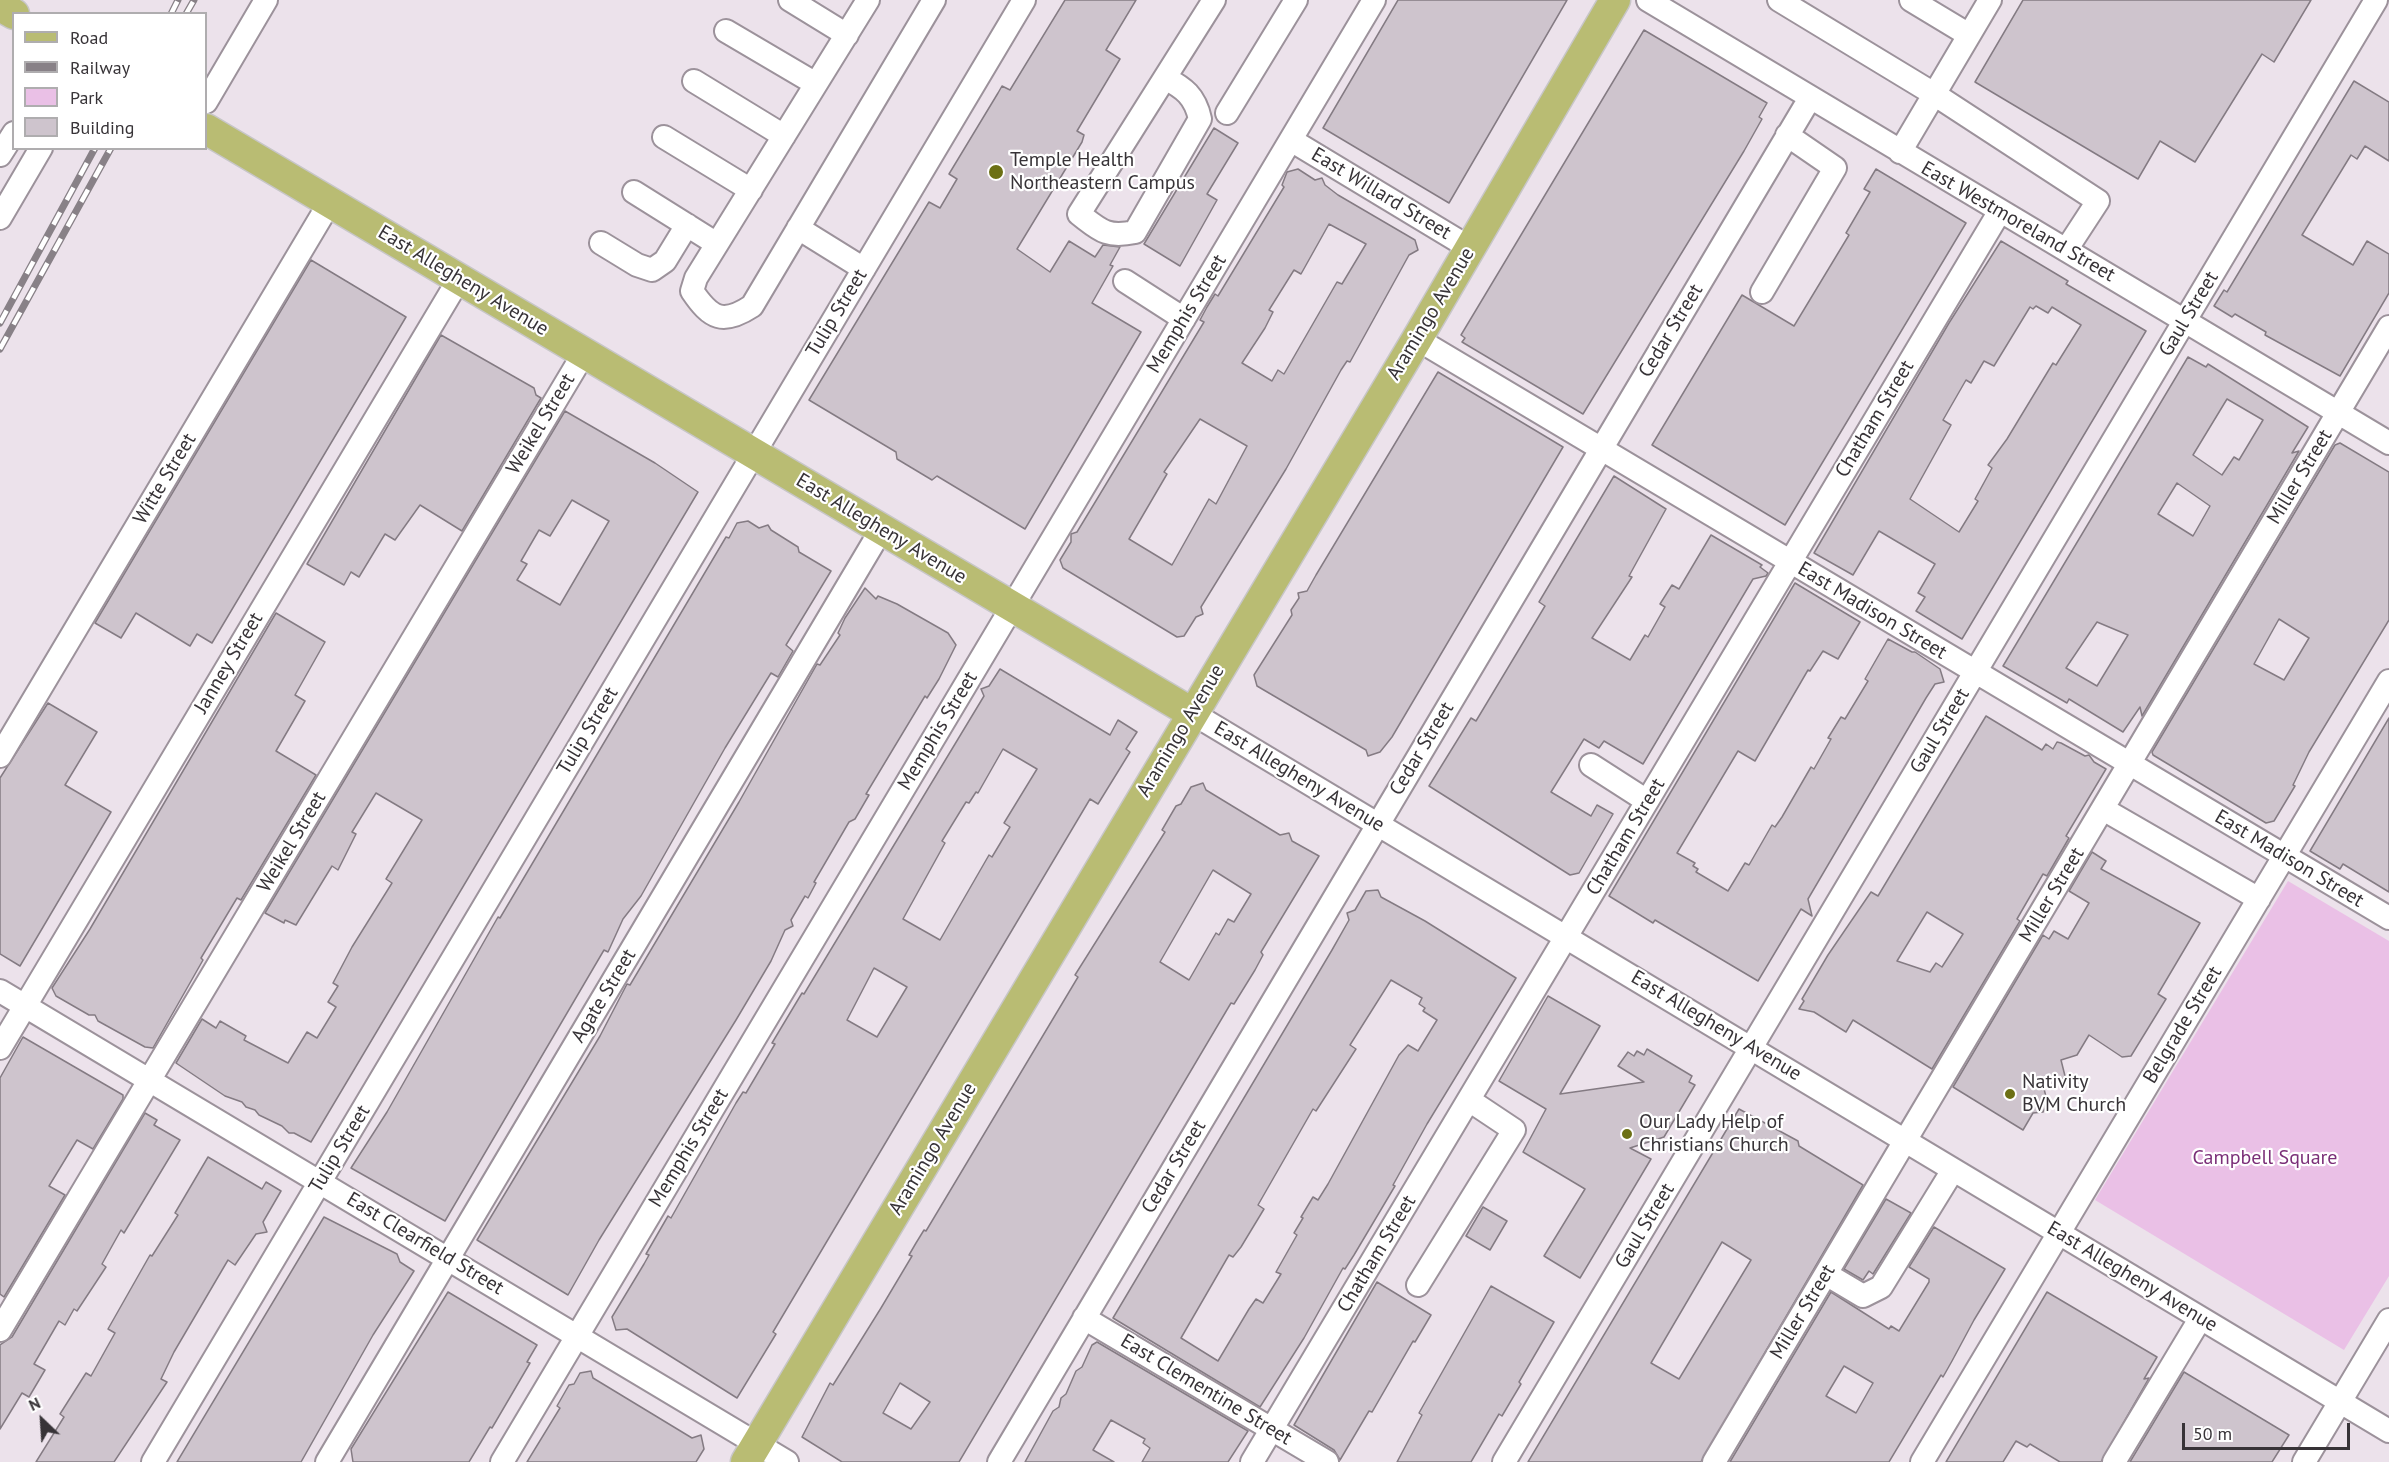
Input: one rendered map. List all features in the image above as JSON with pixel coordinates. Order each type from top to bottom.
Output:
[{"type":"main road","name":"Aramingo Avenue","points":[[752,1453],[1417,339],[1615,0]]},
{"type":"main road","name":"East Allegheny Avenue","points":[[207,130],[1192,713]]},
{"type":"street","points":[[207,100],[266,0]]},
{"type":"street","points":[[790,0],[847,34]]},
{"type":"street","points":[[868,0],[696,278],[692,291],[702,306],[720,318],[735,317],[752,306],[934,0]]},
{"type":"street","name":"Tulip Street","points":[[153,1462],[1024,0]]},
{"type":"street","points":[[1165,78],[1185,89],[1197,103],[1200,118],[1135,232],[1119,235],[1104,233],[1079,214],[1214,0]]},
{"type":"street","points":[[1227,113],[1296,0]]},
{"type":"street","name":"Memphis Street","points":[[502,1462],[1374,0]]},
{"type":"street","name":"East Westmoreland Street","points":[[1648,0],[2389,443]]},
{"type":"street","points":[[1779,0],[1934,94],[2098,201],[2066,250]]},
{"type":"street","points":[[1911,0],[1969,35]]},
{"type":"street","points":[[1900,152],[1990,0]]},
{"type":"street","name":"Gaul Street","points":[[1504,1462],[2376,0]]},
{"type":"street","points":[[726,31],[816,84]]},
{"type":"street","points":[[694,81],[784,136]]},
{"type":"street","name":"Cedar Street","points":[[999,1462],[1810,98]]},
{"type":"street","points":[[1762,292],[1835,168],[1787,135]]},
{"type":"street","points":[[0,156],[12,136]]},
{"type":"street","points":[[664,136],[751,190]]},
{"type":"street","name":"East Willard Street","points":[[1291,140],[1470,248]]},
{"type":"street","points":[[0,218],[40,150]]},
{"type":"street","points":[[634,192],[717,244]]},
{"type":"street","name":"Witte Street","points":[[0,756],[330,202]]},
{"type":"street","name":"Chatham Street","points":[[1252,1462],[2000,212]]},
{"type":"street","points":[[601,243],[637,265],[652,270],[665,261],[687,225]]},
{"type":"street","points":[[798,228],[864,269]]},
{"type":"street","name":"Janney Street","points":[[0,1048],[459,279]]},
{"type":"street","points":[[1125,281],[1184,319]]},
{"type":"street","name":"Miller Street","points":[[1714,1462],[2389,327]]},
{"type":"street","name":"East Madison Street","points":[[1417,339],[2389,918]]},
{"type":"street","name":"Weikel Street","points":[[0,1330],[584,353]]},
{"type":"street","name":"Agate Street","points":[[327,1462],[881,530]]},
{"type":"street","name":"Belgrade Street","points":[[1922,1462],[2389,681]]},
{"type":"street","name":"East Allegheny Avenue","points":[[1192,713],[2389,1431]]},
{"type":"street","points":[[1591,765],[1647,801]]},
{"type":"street","points":[[2103,809],[2259,899]]},
{"type":"street","name":"East Clearfield Street","points":[[0,991],[578,1335],[752,1453],[787,1462]]},
{"type":"street","points":[[1418,1285],[1514,1130],[1469,1100]]},
{"type":"street","points":[[1826,1274],[1863,1296],[1881,1287],[1953,1170]]},
{"type":"street","name":"East Clementine Street","points":[[1084,1318],[1327,1462]]},
{"type":"street","points":[[2114,1462],[2200,1319]]},
{"type":"street","points":[[2304,1462],[2389,1320]]},
{"type":"green space","name":"Campbell Square","points":[[2288,881],[2389,941],[2389,1276],[2344,1350],[2095,1200]]},
{"type":"building","points":[[1065,0],[1136,0],[1106,50],[1120,59],[1077,131],[1084,135],[1082,142],[1017,249],[1050,272],[1069,241],[1095,257],[1103,245],[1120,247],[1110,265],[1113,266],[1092,303],[1141,332],[1025,529],[937,476],[932,480],[897,459],[896,452],[809,400],[929,202],[940,208],[957,179],[949,174],[1002,86],[1010,90]]},
{"type":"building","points":[[1398,0],[1567,0],[1449,203],[1323,128]]},
{"type":"building","points":[[2023,0],[2311,0],[2274,62],[2262,54],[2195,162],[2160,141],[2138,179],[1975,82]]},
{"type":"building","points":[[1644,30],[1767,103],[1759,117],[1762,119],[1744,151],[1583,414],[1462,342],[1465,338],[1461,335]]},
{"type":"building","points":[[2354,81],[2389,102],[2389,161],[2365,146],[2357,159],[2351,155],[2302,235],[2353,265],[2367,241],[2389,254],[2389,293],[2340,376],[2265,335],[2266,332],[2235,314],[2232,317],[2214,306],[2224,290],[2227,292]]},
{"type":"building","points":[[1214,128],[1238,143],[1207,194],[1217,200],[1180,266],[1144,244]]},
{"type":"building","points":[[1298,169],[1315,180],[1322,178],[1325,185],[1338,195],[1415,240],[1418,250],[1409,255],[1350,362],[1347,361],[1341,370],[1286,469],[1201,607],[1203,614],[1196,617],[1184,636],[1177,637],[1063,568],[1060,560],[1071,542],[1071,534],[1077,532],[1204,322],[1200,320],[1207,307],[1215,294],[1218,296],[1284,187],[1282,185],[1287,172]],"holes":[[[1329,224],[1366,244],[1342,284],[1337,282],[1284,374],[1278,370],[1272,381],[1242,363],[1265,328],[1273,312],[1269,310],[1294,270],[1301,274]],[[1200,419],[1247,446],[1216,504],[1209,499],[1172,565],[1129,539],[1167,474],[1164,472]]]},
{"type":"building","points":[[1876,169],[1966,223],[1785,525],[1652,445],[1742,295],[1794,326],[1849,235],[1846,233],[1870,192],[1864,189]]},
{"type":"building","points":[[2001,241],[2068,281],[2066,284],[2146,331],[1962,639],[1916,611],[1925,597],[1918,593],[1935,564],[1879,531],[1853,575],[1814,553],[1949,323]],"holes":[[[2036,306],[2048,313],[2052,307],[2081,325],[2056,365],[2053,363],[2007,439],[1988,465],[1992,468],[1975,499],[1978,501],[1959,532],[1910,499],[1951,425],[1943,420],[1966,380],[1971,383],[1984,361],[1994,366],[2030,307],[2033,309]]]},
{"type":"building","points":[[311,260],[406,317],[212,643],[197,634],[190,646],[136,613],[121,638],[95,623]]},
{"type":"building","points":[[441,335],[534,388],[536,395],[541,398],[462,531],[420,505],[395,540],[385,534],[359,577],[351,572],[344,585],[307,564]]},
{"type":"building","points":[[2188,357],[2206,367],[2208,364],[2308,427],[2292,453],[2299,451],[2142,716],[2140,707],[2123,732],[2069,699],[2067,703],[2003,666]],"holes":[[[2227,399],[2263,420],[2239,460],[2234,457],[2222,475],[2193,455]],[[2177,483],[2210,506],[2193,536],[2158,514]],[[2097,622],[2128,635],[2097,686],[2066,668]]]},
{"type":"building","points":[[1438,372],[1563,447],[1392,737],[1380,752],[1368,756],[1366,750],[1257,686],[1254,675],[1292,615],[1291,610],[1299,598],[1298,593],[1307,591]]},
{"type":"building","points":[[565,411],[655,463],[698,492],[311,1142],[294,1133],[289,1133],[282,1126],[259,1115],[242,1102],[225,1096],[176,1063],[202,1019],[216,1028],[220,1021],[246,1036],[244,1040],[288,1063],[307,1032],[317,1038],[336,1007],[328,1002],[338,986],[333,983],[352,947],[392,883],[386,879],[422,820],[376,793],[352,832],[356,834],[338,870],[332,866],[296,925],[285,920],[284,923],[265,913]],"holes":[[[572,500],[609,521],[560,605],[517,580],[527,564],[521,561],[539,530],[550,536]]]},
{"type":"building","points":[[2340,443],[2389,472],[2389,620],[2309,752],[2293,785],[2295,786],[2274,821],[2266,823],[2153,755],[2152,752],[2335,445]],"holes":[[[2279,619],[2309,638],[2284,680],[2254,664]]]},
{"type":"building","points":[[1614,476],[1666,509],[1629,576],[1632,577],[1592,638],[1630,660],[1645,635],[1648,637],[1665,607],[1660,604],[1672,585],[1679,589],[1711,535],[1762,565],[1760,567],[1768,573],[1766,576],[1753,579],[1643,764],[1604,741],[1599,748],[1584,739],[1551,792],[1591,816],[1597,805],[1613,814],[1579,873],[1570,875],[1429,786],[1471,718],[1476,721],[1545,606],[1539,602]]},
{"type":"building","points":[[748,521],[759,528],[768,525],[771,530],[798,547],[799,552],[831,571],[786,645],[793,651],[778,677],[771,673],[725,748],[641,896],[623,919],[608,952],[604,950],[445,1221],[351,1168],[387,1112],[498,917],[500,918],[726,537],[729,538],[737,523]]},
{"type":"building","points":[[1795,583],[1860,622],[1838,659],[1823,651],[1810,671],[1808,670],[1755,761],[1738,751],[1677,853],[1695,863],[1693,866],[1698,869],[1696,872],[1728,891],[1745,863],[1749,865],[1772,825],[1775,827],[1782,817],[1811,767],[1814,769],[1831,739],[1828,738],[1841,717],[1845,719],[1868,681],[1865,679],[1888,639],[1915,652],[1940,669],[1944,682],[1935,684],[1926,698],[1808,899],[1812,916],[1801,909],[1758,981],[1655,920],[1653,923],[1609,896]]},
{"type":"building","points":[[865,588],[876,599],[878,596],[897,604],[948,633],[956,645],[939,679],[927,698],[925,696],[866,794],[869,795],[855,819],[849,822],[814,882],[816,883],[808,898],[805,896],[791,920],[793,926],[785,930],[771,961],[736,1020],[599,1240],[568,1295],[477,1240],[600,1036],[627,984],[630,985],[739,802],[817,664],[820,665],[840,635],[838,633],[845,618]]},
{"type":"building","points":[[276,613],[325,642],[295,695],[305,701],[276,751],[316,775],[241,900],[237,898],[201,958],[203,960],[153,1048],[145,1047],[98,1021],[95,1015],[89,1015],[56,996],[52,988],[90,929]]},
{"type":"building","points":[[1000,669],[1110,735],[1118,720],[1137,732],[1126,749],[1130,752],[1098,804],[1090,799],[773,1332],[776,1334],[737,1398],[627,1329],[616,1330],[612,1317],[649,1255],[646,1254],[668,1216],[671,1218],[736,1103],[743,1092],[746,1093],[775,1044],[772,1043],[984,696],[981,689],[989,686]],"holes":[[[1003,749],[1037,769],[1004,823],[1010,827],[992,857],[989,855],[940,940],[903,919],[945,843],[942,841],[966,802],[969,803],[976,792],[978,793]],[[874,968],[907,987],[877,1037],[847,1020]]]},
{"type":"building","points":[[48,703],[97,732],[65,785],[111,812],[20,966],[0,954],[0,778]]},
{"type":"building","points":[[1986,716],[2042,750],[2046,744],[2053,749],[2057,742],[2061,743],[2085,756],[2089,755],[2094,762],[2106,769],[2066,836],[2069,838],[2047,876],[2043,874],[2017,919],[2020,921],[1932,1069],[1853,1020],[1846,1032],[1814,1012],[1799,1009],[1804,1001],[1802,999],[1828,955],[1871,892],[1878,896]],"holes":[[[1927,912],[1963,934],[1942,967],[1936,963],[1930,972],[1897,961]]]},
{"type":"building","points":[[2389,718],[2389,892],[2343,864],[2340,869],[2310,851]]},
{"type":"building","points":[[1203,783],[1206,790],[1280,835],[1289,833],[1292,841],[1319,856],[1261,952],[1263,955],[1255,970],[1234,1004],[1231,1003],[959,1462],[842,1462],[802,1437],[830,1383],[833,1385],[881,1308],[912,1256],[909,1255],[916,1243],[924,1230],[926,1231],[1078,977],[1075,975],[1165,832],[1162,830],[1176,806],[1181,804],[1191,787]],"holes":[[[1213,870],[1251,894],[1234,922],[1228,919],[1219,935],[1216,933],[1189,980],[1160,962]],[[900,1383],[930,1402],[911,1429],[883,1413]]]},
{"type":"building","points":[[2092,852],[2106,861],[2101,869],[2200,923],[2158,994],[2166,999],[2131,1056],[2122,1057],[2089,1035],[2077,1055],[2061,1060],[2065,1076],[2060,1083],[2044,1089],[2048,1104],[2043,1112],[2033,1113],[2023,1130],[1953,1087],[2043,935],[2049,939],[2054,931],[2068,939],[2089,903],[2069,891]]},
{"type":"building","points":[[1378,890],[1381,897],[1425,921],[1516,978],[1427,1124],[1393,1185],[1395,1186],[1354,1255],[1345,1269],[1343,1268],[1304,1338],[1260,1407],[1113,1318],[1332,950],[1349,920],[1347,913],[1355,910],[1366,891]],"holes":[[[1391,980],[1422,998],[1419,1004],[1425,1008],[1423,1011],[1437,1020],[1418,1051],[1408,1045],[1399,1055],[1328,1184],[1318,1200],[1313,1197],[1301,1217],[1303,1218],[1294,1233],[1297,1235],[1276,1272],[1281,1274],[1263,1303],[1256,1299],[1218,1361],[1181,1338],[1229,1255],[1233,1257],[1241,1247],[1264,1209],[1258,1205],[1313,1109],[1316,1111],[1356,1049],[1350,1045]]]},
{"type":"building","points":[[1548,996],[1600,1026],[1560,1094],[1644,1082],[1618,1066],[1628,1052],[1634,1056],[1637,1051],[1644,1055],[1647,1049],[1692,1076],[1689,1082],[1695,1085],[1664,1137],[1630,1148],[1651,1159],[1580,1278],[1544,1256],[1585,1189],[1523,1152],[1546,1109],[1499,1081]]},
{"type":"building","points":[[23,1037],[123,1095],[123,1099],[93,1149],[77,1140],[49,1186],[65,1195],[4,1297],[0,1294],[0,1078]]},
{"type":"building","points":[[1739,1109],[1798,1141],[1799,1146],[1863,1185],[1701,1462],[1528,1462]],"holes":[[[1722,1242],[1751,1260],[1679,1379],[1651,1363]]]},
{"type":"building","points":[[145,1113],[157,1120],[154,1125],[180,1140],[124,1233],[121,1230],[102,1264],[106,1267],[77,1311],[74,1309],[65,1325],[59,1321],[34,1364],[45,1370],[29,1397],[22,1393],[0,1429],[0,1345],[12,1337]]},
{"type":"building","points":[[208,1157],[262,1189],[266,1182],[281,1191],[263,1222],[267,1232],[256,1234],[235,1265],[228,1260],[174,1352],[161,1379],[167,1382],[114,1462],[36,1462],[64,1417],[60,1414],[86,1373],[91,1376],[115,1333],[108,1329],[150,1255],[152,1256],[178,1215],[175,1213]]},
{"type":"building","points":[[1886,1199],[1911,1213],[1873,1274],[1869,1271],[1863,1280],[1844,1269]]},
{"type":"building","points":[[1483,1207],[1507,1221],[1490,1250],[1466,1236]]},
{"type":"building","points":[[324,1217],[397,1254],[400,1262],[414,1271],[373,1335],[301,1462],[177,1462]]},
{"type":"building","points":[[1934,1227],[2005,1269],[1943,1377],[1941,1375],[1889,1462],[1730,1462],[1831,1292],[1889,1329],[1891,1326],[1899,1331],[1929,1282],[1929,1279],[1909,1267]],"holes":[[[1844,1366],[1873,1383],[1856,1413],[1826,1396]]]},
{"type":"building","points":[[1377,1282],[1431,1315],[1340,1460],[1334,1450],[1294,1425]]},
{"type":"building","points":[[1491,1286],[1554,1322],[1519,1382],[1521,1384],[1502,1416],[1499,1414],[1471,1462],[1397,1462],[1422,1415],[1419,1413]]},
{"type":"building","points":[[448,1292],[537,1345],[527,1362],[530,1363],[469,1462],[353,1462],[351,1449]]},
{"type":"building","points":[[2047,1292],[2157,1357],[2144,1379],[2149,1378],[2101,1462],[2060,1462],[2030,1444],[2027,1447],[2016,1441],[2003,1462],[1946,1462]]},
{"type":"building","points":[[1097,1342],[1248,1431],[1228,1462],[1142,1462],[1150,1448],[1143,1443],[1145,1439],[1111,1420],[1093,1450],[1114,1462],[1025,1462],[1053,1411],[1059,1407],[1061,1398],[1066,1394],[1076,1371],[1082,1367],[1092,1345]]},
{"type":"building","points":[[591,1371],[593,1378],[692,1438],[701,1435],[704,1449],[696,1462],[527,1462],[560,1408],[557,1406],[569,1385],[574,1384],[580,1373]]},
{"type":"building","points":[[2184,1372],[2289,1435],[2272,1462],[2130,1462]]},
{"type":"railway","points":[[172,12],[178,0]]},
{"type":"railway","points":[[187,12],[194,0]]},
{"type":"railway","points":[[0,323],[94,150]]},
{"type":"railway","points":[[0,349],[110,150]]},
{"type":"place","name":"Temple Health Northeastern Campus","points":[[996,172]]},
{"type":"place","name":"Nativity BVM Church","points":[[2010,1094]]},
{"type":"place","name":"Our Lady Help of Christians Church","points":[[1627,1134]]}]
